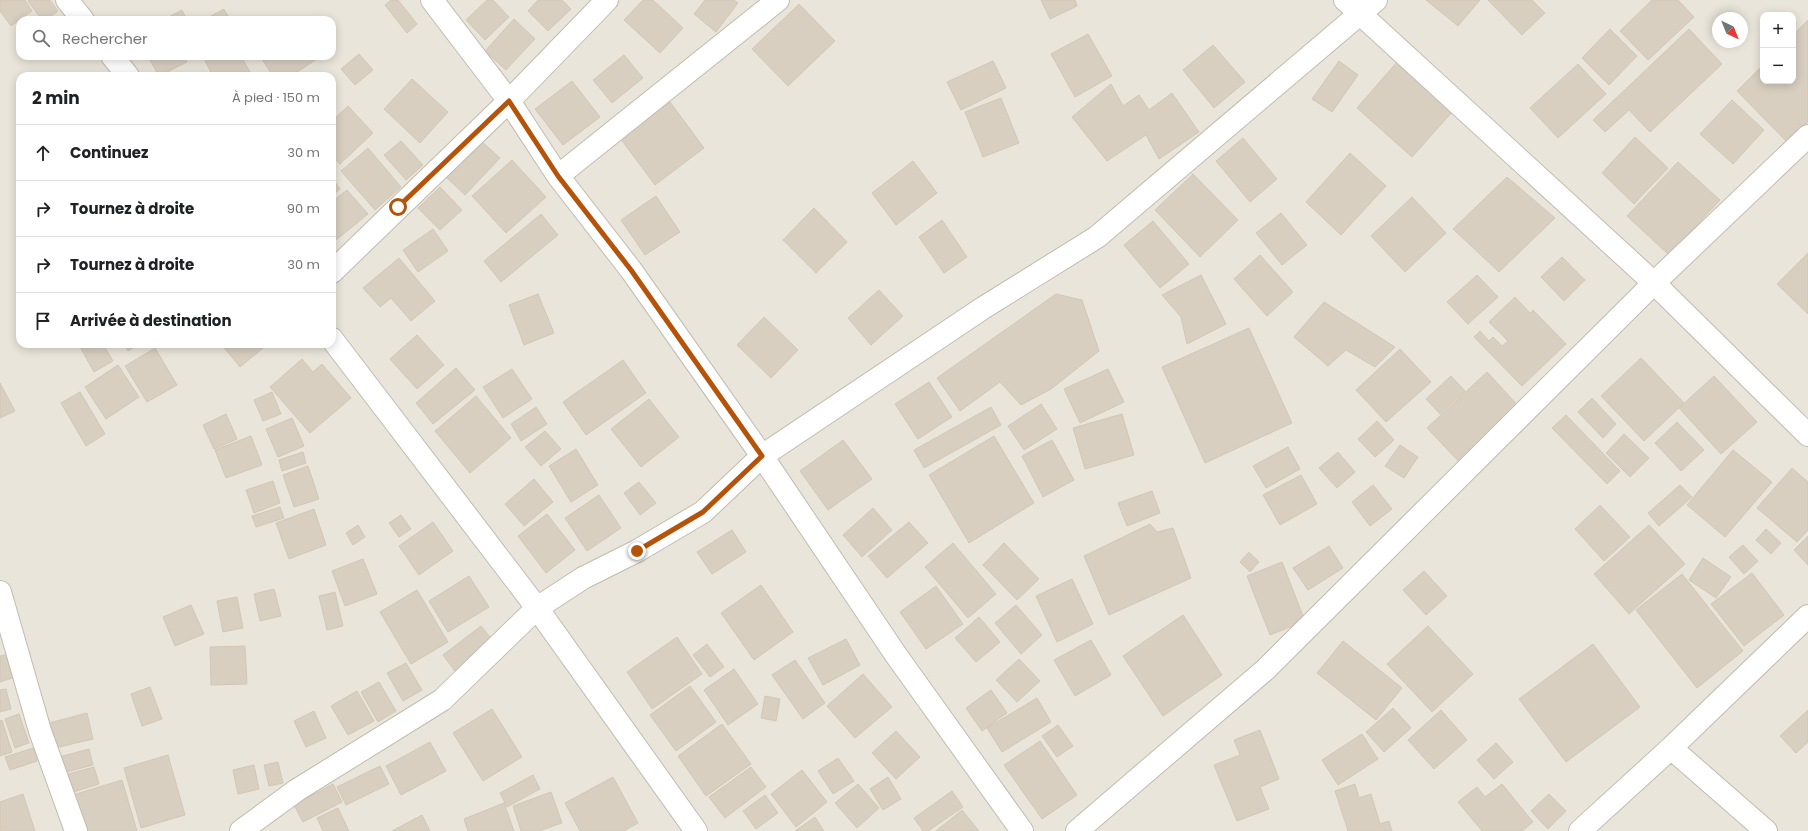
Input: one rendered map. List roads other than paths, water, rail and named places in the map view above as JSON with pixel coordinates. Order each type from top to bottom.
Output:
[{"type":"street","points":[[67,0],[80,16]]},
{"type":"street","points":[[432,0],[509,101],[558,176],[631,270],[762,456],[896,655],[1022,831]]},
{"type":"street","points":[[336,268],[509,101],[607,0]]},
{"type":"street","points":[[558,176],[778,0]]},
{"type":"street","points":[[241,831],[297,790],[442,700],[537,608],[583,578],[637,551],[703,512],[762,456],[983,308],[1097,237],[1287,74],[1352,7],[1376,0]]},
{"type":"street","points":[[1352,7],[1654,283],[1808,435]]},
{"type":"street","points":[[115,60],[125,72]]},
{"type":"street","points":[[1077,831],[1266,669],[1654,283],[1808,136]]},
{"type":"street","points":[[336,345],[537,608],[696,831]]},
{"type":"street","points":[[0,592],[40,731],[76,831]]},
{"type":"street","points":[[1580,831],[1671,748],[1808,616]]},
{"type":"street","points":[[1671,748],[1766,831]]}]
